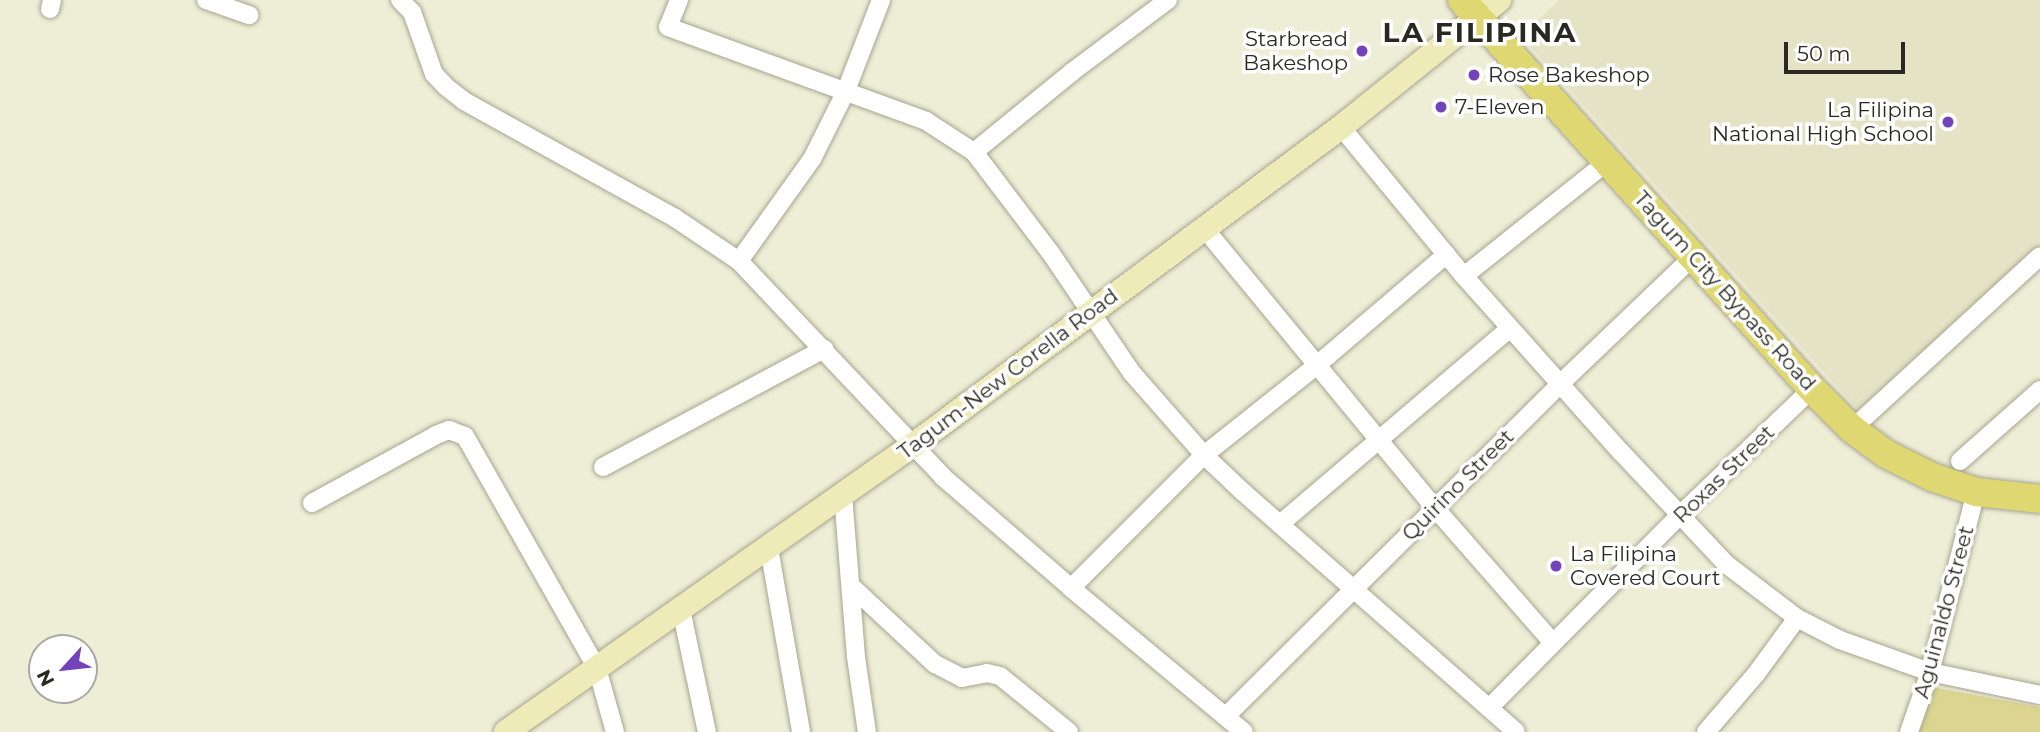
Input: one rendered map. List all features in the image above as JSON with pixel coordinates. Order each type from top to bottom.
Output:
[{"type":"main road","name":"Tagum-New Corella Road","points":[[512,730],[912,446],[1341,127],[1480,6]]},
{"type":"main road","name":"Tagum City Bypass Road","points":[[1480,6],[1608,161],[1812,389],[1852,429],[1909,467],[1976,492],[2040,499]]},
{"type":"street","points":[[206,0],[250,15]]},
{"type":"street","points":[[400,0],[412,12],[434,74],[464,101],[675,218],[739,261],[824,348],[912,446],[1071,588],[1235,726]]},
{"type":"street","points":[[679,0],[668,27],[926,121],[974,152],[1050,253],[1132,373],[1204,455],[1516,732]]},
{"type":"street","points":[[739,261],[812,159],[845,93],[881,0]]},
{"type":"street","points":[[974,152],[1168,0]]},
{"type":"street","points":[[1341,127],[1464,276],[1726,564],[1797,618],[1840,640],[1930,672],[2040,695]]},
{"type":"street","points":[[1464,276],[1608,161]]},
{"type":"street","points":[[1204,228],[1434,508],[1553,643]]},
{"type":"street","points":[[1071,588],[1204,455],[1317,365],[1446,255]]},
{"type":"street","points":[[1852,429],[2040,256]]},
{"type":"street","name":"Quirino Street","points":[[1235,726],[1354,589],[1561,383],[1693,257]]},
{"type":"street","points":[[1280,524],[1510,328]]},
{"type":"street","points":[[603,467],[824,348]]},
{"type":"street","name":"Roxas Street","points":[[1489,708],[1680,515],[1812,389]]},
{"type":"street","points":[[1959,461],[2040,390]]},
{"type":"street","points":[[312,503],[436,435],[457,430],[474,448],[597,668],[615,732]]},
{"type":"street","name":"Aguinaldo Street","points":[[1909,732],[1930,672],[1976,492]]},
{"type":"street","points":[[843,495],[856,657],[867,732]]},
{"type":"street","points":[[769,548],[801,732]]},
{"type":"street","points":[[851,586],[935,664],[962,678],[987,673],[1000,676],[1069,732]]},
{"type":"street","points":[[681,609],[707,732]]},
{"type":"street","points":[[1706,732],[1756,674],[1797,618]]},
{"type":"shaded area","points":[[1559,0],[2040,0],[2040,245],[1858,410],[1521,36]]},
{"type":"shaded area","points":[[1932,687],[2040,707],[2040,732],[1915,732]]},
{"type":"place","name":"Starbread Bakeshop","points":[[1362,51]]},
{"type":"place","name":"Rose Bakeshop","points":[[1474,75]]},
{"type":"place","name":"7-Eleven","points":[[1441,107]]},
{"type":"place","name":"La Filipina National High School","points":[[1948,122]]},
{"type":"place","name":"La Filipina Covered Court","points":[[1556,566]]},
{"type":"district","name":"LA FILIPINA","points":[[1480,32]]}]
